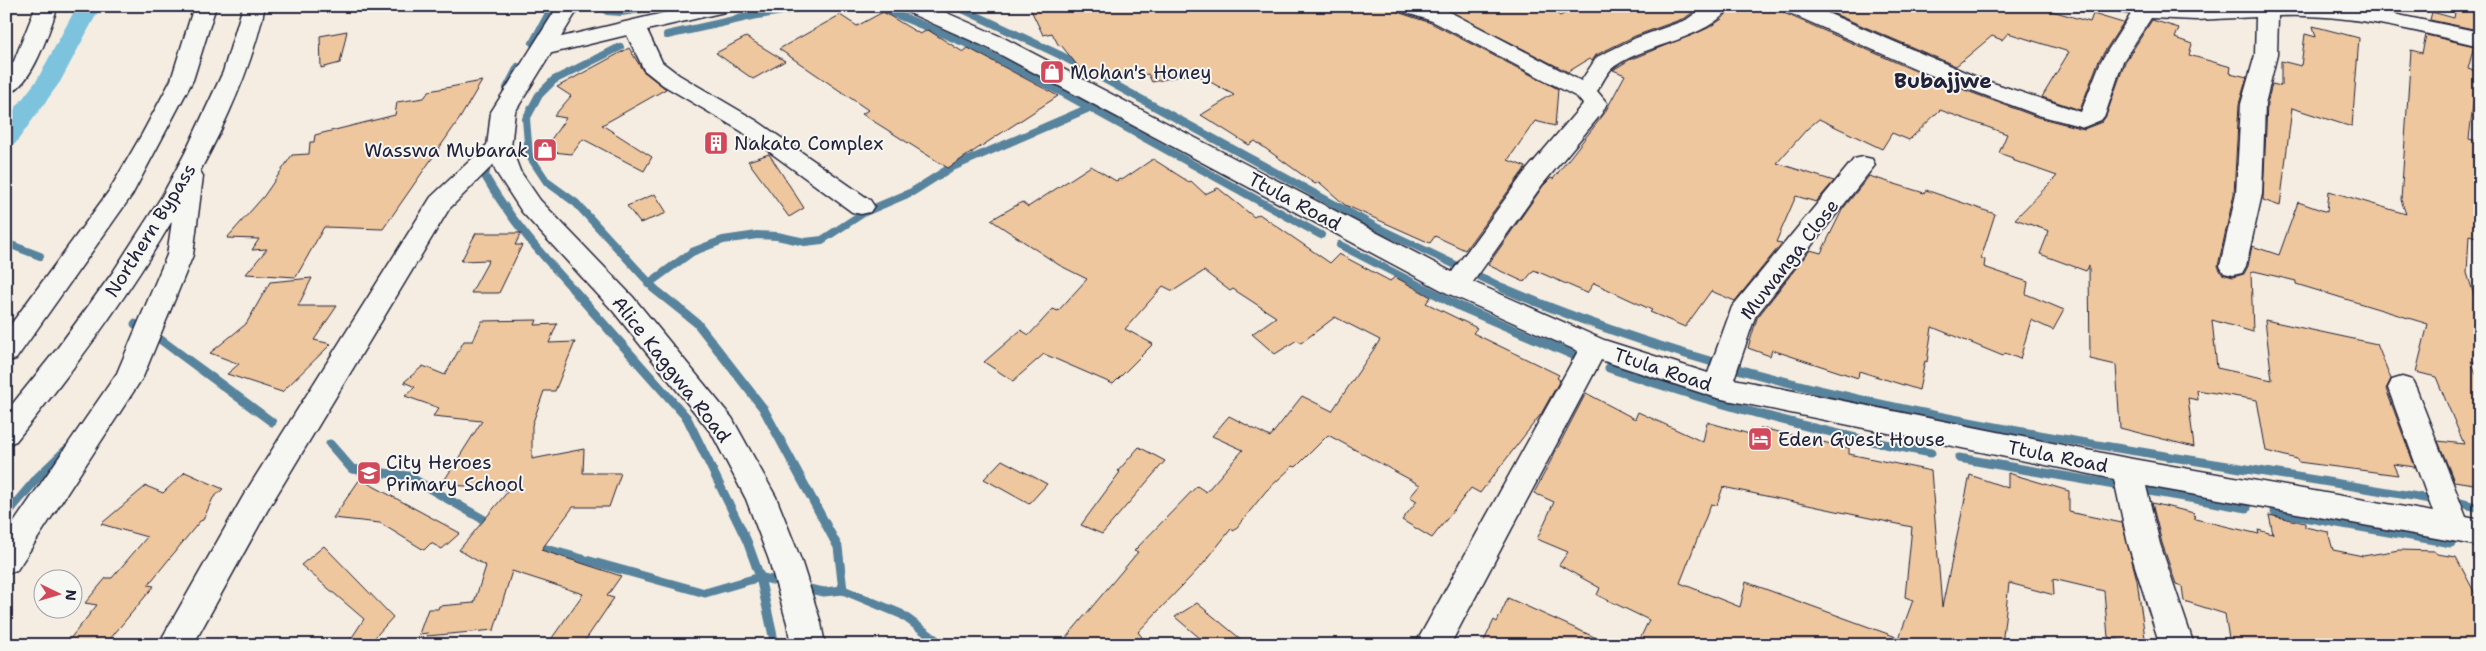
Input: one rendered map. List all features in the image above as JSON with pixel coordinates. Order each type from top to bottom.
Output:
[{"type":"main road","points":[[6,87],[24,62],[47,6]]},
{"type":"main road","points":[[6,352],[79,254],[119,194],[154,134],[182,80],[205,6]]},
{"type":"main road","name":"Northern Bypass","points":[[6,433],[69,353],[108,298],[164,211],[193,160],[232,78],[249,31],[254,6]]},
{"type":"main road","points":[[175,645],[256,502],[440,203],[499,147],[503,112],[569,6]]},
{"type":"main road","points":[[544,48],[721,6]]},
{"type":"main road","name":"Ttula Road","points":[[913,6],[996,43],[1456,286],[1594,347],[1717,387],[2127,470],[2468,531]]},
{"type":"main road","points":[[1409,6],[1440,16],[1585,92],[1595,103],[1590,113],[1533,179],[1456,286]]},
{"type":"main road","points":[[1585,92],[1605,62],[1644,43],[1694,25],[1720,6]]},
{"type":"main road","points":[[1793,6],[1945,72],[2050,111],[2084,120],[2093,115],[2112,61],[2135,8],[2192,15],[2311,9],[2352,14],[2480,40]]},
{"type":"main road","points":[[2233,266],[2249,194],[2253,104],[2266,55],[2267,12]]},
{"type":"main road","points":[[635,27],[652,65],[670,80],[749,126],[861,206]]},
{"type":"main road","name":"Alice Kaggwa Road","points":[[499,147],[508,172],[531,206],[623,304],[722,426],[761,497],[785,560],[806,634]]},
{"type":"main road","points":[[6,560],[129,377],[180,255],[193,160]]},
{"type":"main road","name":"Muwanga Close","points":[[1717,387],[1742,314],[1863,165]]},
{"type":"main road","points":[[6,331],[79,254]]},
{"type":"main road","points":[[1432,645],[1594,347]]},
{"type":"main road","points":[[2402,388],[2468,531]]},
{"type":"main road","points":[[2127,470],[2144,544],[2177,645]]},
{"type":"building","points":[[1029,6],[1396,6],[1400,13],[1431,23],[1558,89],[1555,126],[1535,121],[1508,160],[1526,167],[1465,250],[1435,236],[1430,243],[1345,205],[1319,182],[1315,184],[1255,141],[1249,145],[1201,115],[1234,95],[1194,73],[1152,82],[1148,74],[1143,75],[1141,71],[1089,80],[1061,45],[1059,46],[1052,33],[1043,35]]},
{"type":"building","points":[[1439,6],[1548,6],[1560,16],[1579,6],[1702,6],[1685,18],[1635,36],[1596,55],[1592,61],[1589,59],[1568,72]]},
{"type":"building","points":[[1733,6],[1780,6],[1784,13],[1927,76],[2037,117],[2084,129],[2102,122],[2106,116],[2125,62],[2152,20],[2179,28],[2175,38],[2192,44],[2189,55],[2231,67],[2230,73],[2247,77],[2239,104],[2234,194],[2218,266],[2222,274],[2233,277],[2244,274],[2248,266],[2252,246],[2279,255],[2298,202],[2327,212],[2329,191],[2406,214],[2401,200],[2411,50],[2422,53],[2426,35],[2474,46],[2468,69],[2474,71],[2475,87],[2469,139],[2477,141],[2480,150],[2480,238],[2469,235],[2467,273],[2474,295],[2480,297],[2480,364],[2471,361],[2480,383],[2480,485],[2454,481],[2438,441],[2464,444],[2436,377],[2416,372],[2428,324],[2296,284],[2296,281],[2254,271],[2251,272],[2253,332],[2212,320],[2217,368],[2272,380],[2265,320],[2377,344],[2391,379],[2386,389],[2415,467],[2393,464],[2398,475],[2298,462],[2297,459],[2266,451],[2257,400],[2197,390],[2198,400],[2188,398],[2194,447],[2120,428],[2116,365],[2090,359],[2089,266],[2086,271],[2040,254],[2049,231],[2015,219],[2057,176],[2012,160],[2013,158],[1999,153],[2007,134],[1940,110],[1909,140],[1892,133],[1882,149],[1819,119],[1807,129],[1777,163],[1834,181],[1816,202],[1796,196],[1776,242],[1782,243],[1735,301],[1711,291],[1685,327],[1650,312],[1652,310],[1594,283],[1587,293],[1534,270],[1524,282],[1488,265],[1543,186],[1551,178],[1553,179],[1604,114],[1625,75],[1613,70],[1629,60],[1708,28],[1722,19]]},
{"type":"building","points":[[1816,6],[2035,6],[2090,22],[2093,14],[2123,23],[2099,60],[2080,110],[2042,97],[2069,52],[2008,33],[2002,40],[1992,36],[1956,66]]},
{"type":"building","points":[[2456,6],[2477,6],[2475,27],[2478,30],[2430,20],[2432,12],[2454,18]]},
{"type":"building","points":[[883,12],[920,34],[928,30],[963,52],[968,48],[1058,96],[948,168],[862,114],[868,110],[779,49],[840,15],[857,26]]},
{"type":"building","points":[[2313,26],[2359,38],[2352,127],[2292,108],[2280,206],[2263,200],[2267,104],[2272,84],[2281,86],[2281,61],[2301,66],[2305,34],[2316,37]]},
{"type":"building","points":[[347,31],[340,63],[321,68],[320,36]]},
{"type":"building","points":[[746,37],[785,61],[753,79],[716,53]]},
{"type":"building","points":[[629,48],[643,71],[666,89],[602,125],[652,157],[644,171],[583,139],[572,154],[543,151],[566,118],[554,116],[571,96],[557,87]]},
{"type":"building","points":[[482,81],[460,118],[383,229],[324,227],[296,277],[246,274],[267,249],[252,250],[259,239],[227,238],[264,196],[292,155],[309,154],[310,142],[314,142],[315,135],[395,115],[397,102],[424,98],[429,91]]},
{"type":"building","points":[[769,154],[804,208],[789,217],[748,161]]},
{"type":"building","points":[[1153,159],[1189,182],[1191,181],[1205,194],[1218,188],[1254,217],[1259,214],[1330,263],[1339,254],[1390,281],[1395,277],[1431,297],[1426,303],[1477,328],[1473,333],[1559,375],[1557,378],[1560,380],[1541,414],[1480,493],[1471,488],[1432,538],[1402,520],[1417,501],[1410,497],[1420,485],[1328,435],[1296,467],[1293,466],[1266,491],[1234,531],[1231,529],[1204,563],[1138,632],[1148,645],[1060,645],[1138,552],[1134,551],[1197,486],[1206,492],[1243,450],[1212,436],[1229,416],[1270,437],[1302,396],[1332,411],[1380,340],[1335,317],[1301,343],[1297,340],[1275,354],[1252,334],[1276,317],[1233,289],[1230,291],[1204,271],[1173,291],[1163,286],[1125,329],[1153,344],[1113,384],[1044,354],[1013,381],[984,362],[1021,330],[1029,335],[1053,309],[1058,311],[1087,279],[1059,265],[991,220],[1022,202],[1028,207],[1091,166],[1116,181],[1122,180]]},
{"type":"building","points":[[1869,176],[1924,193],[1926,190],[1995,214],[1981,258],[1985,260],[1984,267],[2028,282],[2026,294],[2064,310],[2053,330],[2031,320],[2020,359],[2005,353],[2003,356],[1932,327],[1927,362],[1925,361],[1919,390],[1859,371],[1858,378],[1772,350],[1770,356],[1748,348],[1757,318],[1810,250],[1821,253],[1842,210]]},
{"type":"building","points":[[655,194],[667,213],[640,223],[627,206]]},
{"type":"building","points":[[476,233],[521,233],[515,245],[522,245],[499,293],[471,293],[489,260],[461,261]]},
{"type":"building","points":[[312,278],[298,306],[337,306],[314,340],[331,344],[282,392],[227,374],[239,364],[210,353],[246,324],[270,282]]},
{"type":"building","points":[[537,320],[535,325],[557,324],[549,343],[575,342],[555,391],[544,391],[532,425],[532,459],[584,449],[583,473],[621,473],[609,507],[573,507],[541,550],[621,576],[607,596],[614,598],[582,645],[547,645],[583,594],[512,571],[494,630],[427,636],[428,633],[419,634],[428,609],[438,609],[439,606],[474,603],[486,566],[459,550],[509,490],[442,484],[482,421],[433,416],[439,408],[405,396],[415,387],[404,382],[423,366],[445,375],[464,341],[473,341],[482,321]]},
{"type":"building","points":[[1586,393],[1635,419],[1638,412],[1703,442],[1707,422],[1760,437],[1761,428],[1849,448],[1849,454],[1931,471],[1942,607],[1970,475],[2008,488],[2008,473],[2069,491],[2069,512],[2122,523],[2137,580],[2146,645],[2136,645],[2108,637],[2104,591],[2053,579],[2054,595],[2009,583],[2002,645],[1637,645],[1649,620],[1597,595],[1600,588],[1559,565],[1568,552],[1537,539],[1554,502],[1534,493]],"holes":[[[1723,487],[1912,527],[1905,597],[1913,600],[1899,638],[1746,582],[1740,607],[1680,583],[1711,504],[1717,505]]]},
{"type":"building","points":[[1139,447],[1165,461],[1102,534],[1081,525],[1120,472],[1118,471]]},
{"type":"building","points":[[1002,460],[1047,484],[1029,504],[984,479]]},
{"type":"building","points":[[185,472],[223,489],[213,498],[203,520],[200,521],[148,585],[154,586],[105,645],[65,645],[97,605],[85,603],[106,578],[112,578],[147,537],[101,524],[146,486],[163,493]]},
{"type":"building","points":[[360,479],[460,533],[442,549],[431,543],[424,550],[380,523],[333,518]]},
{"type":"building","points":[[2152,503],[2194,513],[2195,519],[2259,534],[2258,530],[2273,534],[2269,515],[2305,523],[2305,527],[2328,532],[2333,550],[2363,556],[2399,550],[2435,551],[2437,554],[2456,557],[2480,603],[2480,645],[2230,645],[2225,614],[2184,601],[2182,586],[2176,584],[2162,543]]},
{"type":"building","points":[[324,546],[393,617],[368,645],[347,645],[364,619],[301,565]]},
{"type":"building","points":[[1508,598],[1612,645],[1482,645],[1494,620],[1497,622]]},
{"type":"building","points":[[1197,603],[1248,645],[1208,645],[1175,617]]},
{"type":"waterway","points":[[6,138],[48,82],[89,6]]},
{"type":"waterway","points":[[533,43],[553,6]]},
{"type":"waterway","points":[[605,6],[607,11],[621,12],[662,6]]},
{"type":"waterway","points":[[667,35],[752,16],[812,6]]},
{"type":"waterway","points":[[876,6],[968,44],[1065,94],[1321,235]]},
{"type":"waterway","points":[[956,6],[1060,55],[1376,227],[1506,289]]},
{"type":"waterway","points":[[620,47],[554,80],[539,95],[526,119],[529,155],[547,182],[576,203],[649,283]]},
{"type":"waterway","points":[[507,88],[518,67]]},
{"type":"waterway","points":[[649,283],[692,252],[723,240],[757,235],[777,236],[805,242],[822,240],[865,212],[912,192],[950,168],[1089,108]]},
{"type":"waterway","points":[[488,162],[485,176],[505,207],[526,235],[573,289]]},
{"type":"waterway","points":[[6,243],[40,256]]},
{"type":"waterway","points":[[1340,245],[1426,289]]},
{"type":"waterway","points":[[649,283],[655,289]]},
{"type":"waterway","points":[[572,288],[687,418],[747,541],[760,577]]},
{"type":"waterway","points":[[653,288],[697,323],[763,408],[838,547],[843,590]]},
{"type":"waterway","points":[[1424,288],[1459,306],[1578,357]]},
{"type":"waterway","points":[[1503,288],[1614,331],[1728,367],[1844,396],[1962,421],[2080,442],[2435,500]]},
{"type":"waterway","points":[[135,324],[157,337],[272,422]]},
{"type":"waterway","points":[[1609,368],[1689,394],[1809,427],[1931,453]]},
{"type":"waterway","points":[[330,444],[352,469],[408,476],[493,525]]},
{"type":"waterway","points":[[6,515],[38,477],[67,449]]},
{"type":"waterway","points":[[1959,458],[2247,508]]},
{"type":"waterway","points":[[2461,503],[2480,508]]},
{"type":"waterway","points":[[2275,512],[2451,543]]},
{"type":"waterway","points":[[532,543],[543,548],[705,593],[760,577]]},
{"type":"waterway","points":[[760,577],[787,584]]},
{"type":"waterway","points":[[760,577],[775,645]]},
{"type":"waterway","points":[[799,587],[824,592],[843,590]]},
{"type":"waterway","points":[[843,590],[901,614],[943,645]]},
{"type":"place","name":"Mohan's Honey","points":[[1052,72]]},
{"type":"place","name":"Nakato Complex","points":[[716,143]]},
{"type":"place","name":"Wasswa Mubarak","points":[[545,150]]},
{"type":"place","name":"Eden Guest House","points":[[1760,439]]},
{"type":"place","name":"City Heroes Primary School","points":[[369,473]]},
{"type":"district","name":"Bubajjwe","points":[[1943,81]]}]
